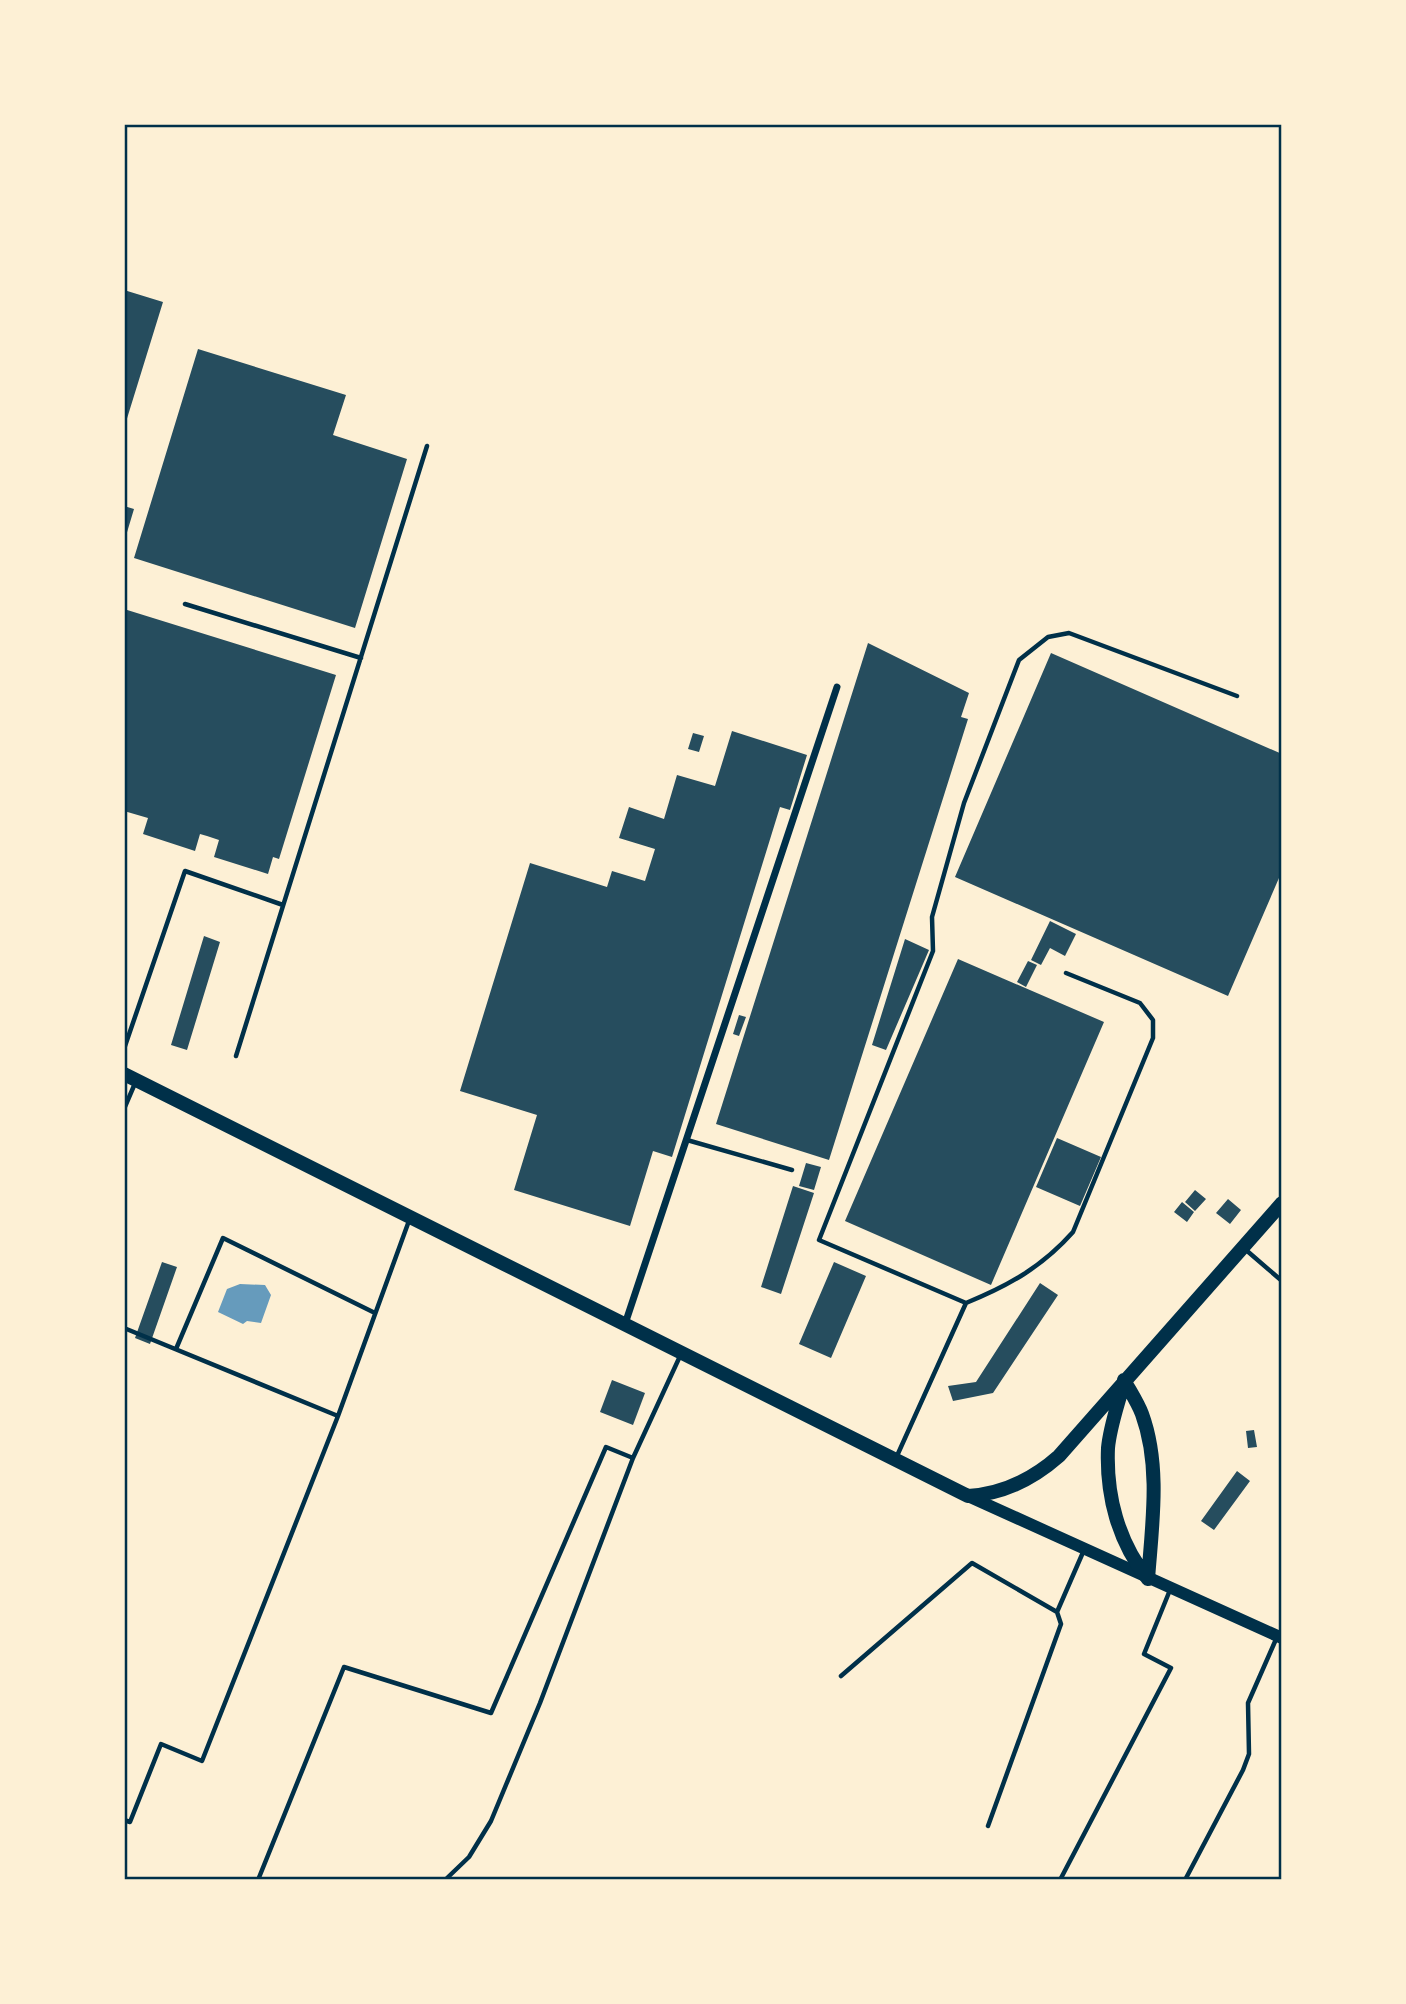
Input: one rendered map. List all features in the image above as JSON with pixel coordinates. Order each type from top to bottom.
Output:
[{"type":"main road","points":[[130,1077],[968,1496],[1280,1638]]},
{"type":"main road","points":[[968,1496],[992,1494],[1045,1468],[1282,1203]]},
{"type":"main road","points":[[1124,1380],[1108,1447],[1111,1490],[1125,1544],[1148,1579]]},
{"type":"main road","points":[[1124,1380],[1142,1412],[1150,1442],[1153,1525],[1148,1579]]},
{"type":"street","points":[[625,1325],[836,687]]},
{"type":"lane","points":[[236,1056],[427,446]]},
{"type":"lane","points":[[186,604],[361,658]]},
{"type":"lane","points":[[966,1303],[819,1240],[933,951],[932,916],[964,803],[1019,660],[1048,637],[1069,633],[1237,696]]},
{"type":"lane","points":[[124,1049],[185,871],[283,905]]},
{"type":"lane","points":[[895,1460],[966,1303],[1025,1276],[1055,1252],[1073,1232],[1153,1038],[1153,1020],[1140,1003],[1066,973]]},
{"type":"lane","points":[[124,1109],[130,1077]]},
{"type":"lane","points":[[687,1140],[792,1170]]},
{"type":"lane","points":[[124,1820],[130,1822],[161,1744],[202,1761],[338,1416],[410,1217]]},
{"type":"lane","points":[[176,1349],[223,1238],[375,1313]]},
{"type":"lane","points":[[1242,1247],[1282,1281]]},
{"type":"lane","points":[[124,1328],[338,1416]]},
{"type":"lane","points":[[445,1880],[470,1857],[491,1821],[540,1703],[633,1458],[681,1353]]},
{"type":"lane","points":[[258,1880],[344,1667],[491,1713],[606,1447],[633,1458]]},
{"type":"lane","points":[[988,1826],[1061,1625],[1057,1612],[1084,1550]]},
{"type":"lane","points":[[841,1676],[972,1563],[1057,1612]]},
{"type":"lane","points":[[1060,1880],[1171,1668],[1144,1654],[1170,1589]]},
{"type":"lane","points":[[1185,1880],[1249,1755],[1248,1703],[1280,1638]]},
{"type":"water","points":[[240,1284],[265,1285],[271,1295],[261,1323],[247,1321],[243,1324],[218,1312],[227,1289]]},
{"type":"building","points":[[124,290],[163,302],[125,425],[124,425]]},
{"type":"building","points":[[198,349],[346,395],[333,435],[407,459],[355,628],[134,558]]},
{"type":"building","points":[[124,506],[134,509],[125,539],[124,539]]},
{"type":"building","points":[[124,609],[336,675],[279,859],[273,857],[268,874],[214,857],[219,840],[207,836],[200,834],[195,851],[143,834],[148,818],[124,811]]},
{"type":"building","points":[[868,643],[969,693],[961,717],[968,719],[829,1160],[716,1124]]},
{"type":"building","points":[[1051,653],[1282,754],[1282,871],[1228,996],[955,877]]},
{"type":"building","points":[[732,731],[807,755],[790,810],[780,807],[672,1157],[653,1151],[630,1226],[514,1190],[537,1115],[460,1091],[530,863],[607,887],[612,871],[645,881],[655,849],[619,838],[629,807],[664,819],[677,775],[715,786]]},
{"type":"building","points":[[693,733],[704,736],[699,752],[688,749]]},
{"type":"building","points":[[1050,921],[1076,934],[1065,956],[1050,948],[1041,965],[1031,960]]},
{"type":"building","points":[[204,936],[220,942],[187,1050],[171,1045]]},
{"type":"building","points":[[905,939],[929,950],[886,1050],[872,1045]]},
{"type":"building","points":[[958,959],[1104,1022],[991,1285],[845,1221]]},
{"type":"building","points":[[1028,961],[1037,965],[1026,987],[1017,982]]},
{"type":"building","points":[[739,1015],[746,1017],[739,1036],[733,1034]]},
{"type":"building","points":[[1057,1138],[1101,1157],[1080,1206],[1036,1187]]},
{"type":"building","points":[[806,1163],[821,1167],[814,1190],[799,1186]]},
{"type":"building","points":[[793,1186],[814,1193],[781,1294],[761,1287]]},
{"type":"building","points":[[1195,1190],[1206,1199],[1195,1211],[1185,1202]]},
{"type":"building","points":[[1228,1199],[1241,1210],[1230,1224],[1216,1213]]},
{"type":"building","points":[[1182,1202],[1194,1212],[1187,1222],[1174,1212]]},
{"type":"building","points":[[162,1262],[177,1267],[150,1344],[135,1338]]},
{"type":"building","points":[[834,1262],[866,1276],[831,1358],[799,1344]]},
{"type":"building","points":[[1040,1283],[1058,1295],[993,1393],[953,1401],[948,1386],[976,1382]]},
{"type":"building","points":[[612,1380],[645,1393],[633,1425],[600,1412]]},
{"type":"building","points":[[1254,1430],[1257,1447],[1248,1448],[1246,1431]]},
{"type":"building","points":[[1237,1471],[1250,1481],[1214,1530],[1201,1521]]}]
